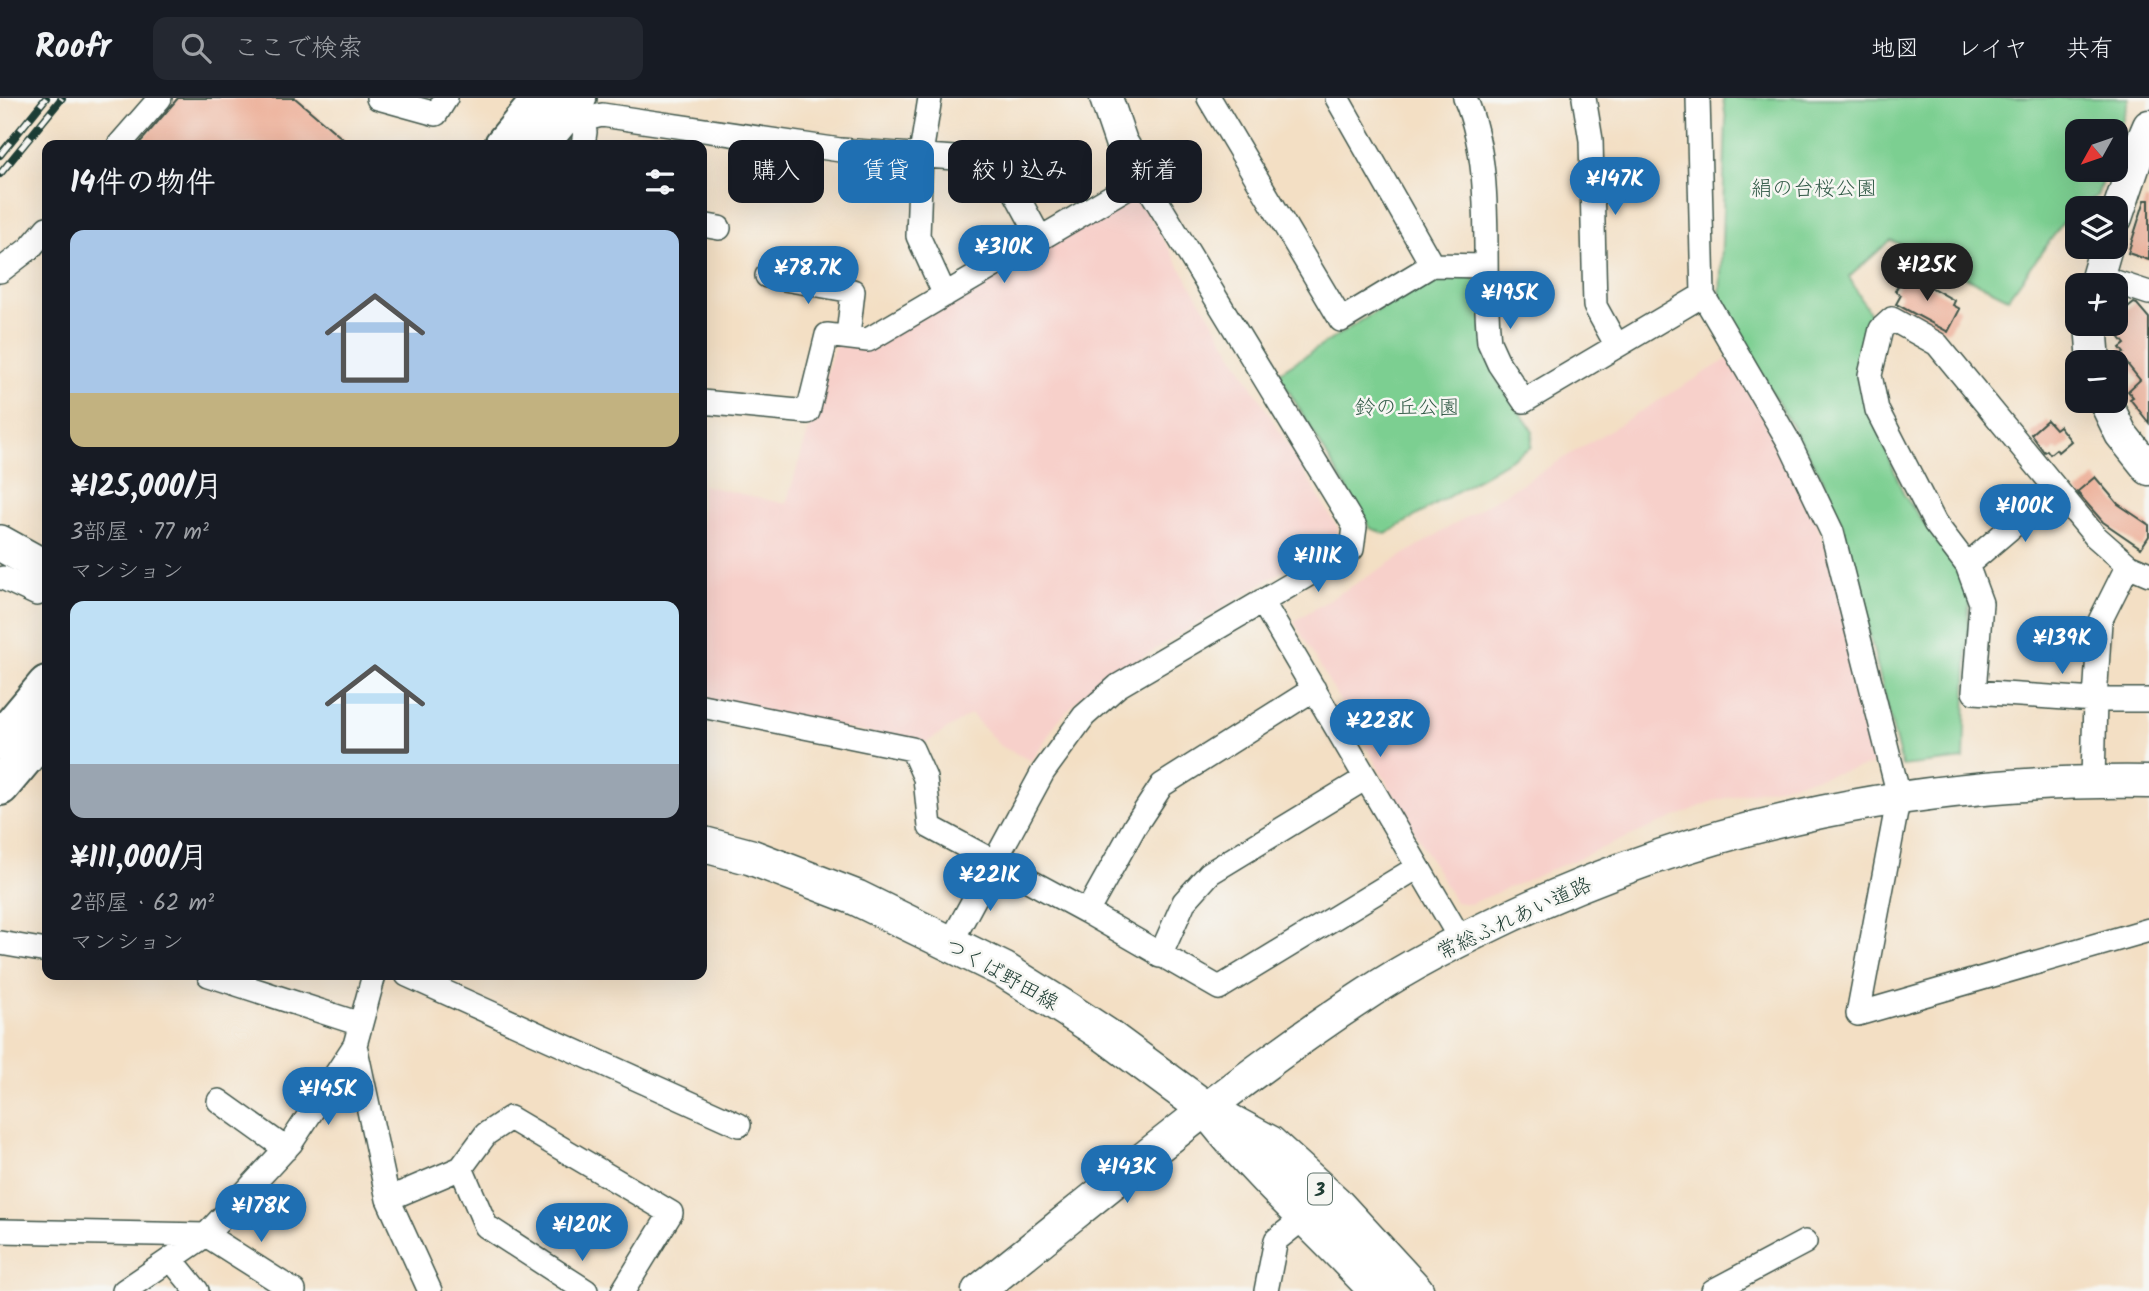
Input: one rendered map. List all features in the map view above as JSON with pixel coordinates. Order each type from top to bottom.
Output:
[{"type":"highway","points":[[509,140],[555,103]]},
{"type":"highway","points":[[540,140],[555,103]]},
{"type":"highway","points":[[0,741],[42,691]]},
{"type":"highway","points":[[0,786],[42,736]]},
{"type":"main road","points":[[0,543],[42,567]]},
{"type":"main road","name":"つくば野田線","points":[[707,845],[751,857],[857,898],[1004,970],[1107,1036],[1206,1109],[1269,1143],[1335,1203],[1416,1291]]},
{"type":"main road","name":"つくば野田線","points":[[1206,1109],[1258,1172],[1306,1216],[1377,1291]]},
{"type":"street","points":[[123,140],[160,98]]},
{"type":"street","points":[[378,98],[436,114],[446,98]]},
{"type":"street","points":[[923,140],[930,98]]},
{"type":"street","points":[[1106,98],[1120,140]]},
{"type":"street","points":[[1209,98],[1341,320],[1432,265],[1486,266]]},
{"type":"street","points":[[1337,98],[1432,265]]},
{"type":"street","points":[[1465,98],[1472,114],[1482,159],[1489,342],[1499,363],[1524,401],[1703,295]]},
{"type":"street","points":[[1584,98],[1591,140],[1595,306],[1617,346]]},
{"type":"street","points":[[1699,98],[1703,295],[1789,442],[1832,533],[1899,796],[1857,1014],[2149,930]]},
{"type":"street","points":[[555,103],[603,115],[838,150]]},
{"type":"street","points":[[555,103],[585,132],[584,140]]},
{"type":"street","points":[[2125,196],[2146,141]]},
{"type":"street","points":[[934,155],[998,161],[1040,238]]},
{"type":"street","points":[[707,402],[808,412],[827,335],[868,340],[1106,200]]},
{"type":"street","points":[[919,203],[918,236],[945,295]]},
{"type":"street","points":[[950,944],[1042,772],[1084,716],[1118,686],[1352,550],[1355,527],[1158,203]]},
{"type":"street","points":[[0,271],[30,248],[42,234]]},
{"type":"street","points":[[2099,269],[2149,293]]},
{"type":"street","points":[[767,276],[853,291],[848,336]]},
{"type":"street","points":[[2093,781],[2095,700],[2100,621],[2139,569],[2095,536],[1937,344],[1892,319],[1881,329],[1870,375],[1877,411],[1935,523],[1967,565],[1981,603],[1974,692],[2095,700],[2149,700]]},
{"type":"street","points":[[2111,413],[2121,434],[2149,469]]},
{"type":"street","points":[[1967,565],[2055,490]]},
{"type":"street","points":[[1,581],[37,594],[42,582]]},
{"type":"street","points":[[1262,601],[1461,940]]},
{"type":"street","points":[[1087,912],[1135,826],[1162,785],[1314,689]]},
{"type":"street","points":[[707,707],[912,749],[925,778],[930,827],[1087,912],[1219,988],[1418,866]]},
{"type":"street","points":[[1160,956],[1184,902],[1210,873],[1366,778]]},
{"type":"street","name":"常総ふれあい道路","points":[[978,1291],[1281,1052],[1367,993],[1461,940],[1547,899],[1627,867],[1693,845],[1776,821],[1899,796],[2093,781],[2149,782]]},
{"type":"street","points":[[0,943],[42,950]]},
{"type":"street","points":[[222,980],[358,1034]]},
{"type":"street","points":[[124,1291],[206,1235],[286,1149],[358,1034],[373,980]]},
{"type":"street","points":[[418,980],[739,1125]]},
{"type":"street","points":[[358,1034],[388,1199],[430,1291]]},
{"type":"street","points":[[219,1101],[286,1149]]},
{"type":"street","points":[[388,1199],[461,1168],[486,1134],[510,1118],[671,1213],[623,1291]]},
{"type":"street","points":[[461,1168],[486,1226],[550,1282],[586,1291]]},
{"type":"street","points":[[1266,1291],[1276,1240],[1306,1216]]},
{"type":"street","points":[[0,1231],[206,1235],[293,1291]]},
{"type":"street","points":[[1713,1291],[1805,1242]]},
{"type":"street","points":[[171,1259],[197,1291]]},
{"type":"shaded area","points":[[1126,203],[1142,204],[1338,528],[1337,537],[1083,694],[1057,722],[1032,761],[1000,746],[971,714],[924,744],[707,701],[707,486],[786,504],[835,344],[866,349]]},
{"type":"shaded area","points":[[1729,358],[1804,490],[1830,557],[1882,763],[1713,801],[1470,904],[1455,902],[1294,621]]},
{"type":"green space","name":"絹の台桜公園","points":[[1723,98],[2129,98],[2122,119],[2065,119],[2065,182],[2102,182],[2097,196],[2065,196],[2065,220],[2008,298],[1891,240],[1849,277],[1873,320],[1858,379],[1904,495],[1965,580],[1969,596],[1964,759],[1902,766],[1843,527],[1823,479],[1720,300],[1726,120]]},
{"type":"green space","name":"鈴の丘公園","points":[[1437,273],[1469,274],[1477,282],[1498,382],[1533,431],[1531,447],[1386,534],[1370,528],[1278,373]]},
{"type":"building","points":[[178,98],[295,98],[344,140],[142,140]]},
{"type":"building","points":[[2145,200],[2149,200],[2149,260],[2128,253]]},
{"type":"building","points":[[1904,276],[1911,280],[1913,277],[1955,301],[1953,305],[1960,309],[1948,332],[1896,304],[1901,295],[1895,291]]},
{"type":"building","points":[[2134,303],[2149,318],[2149,423],[2130,399],[2133,397],[2128,391],[2140,380],[2128,365],[2128,350],[2120,348],[2125,344],[2119,336],[2128,336],[2128,308]]},
{"type":"building","points":[[2047,420],[2055,429],[2059,426],[2071,441],[2058,452],[2056,449],[2050,454],[2047,450],[2044,452],[2031,434]]},
{"type":"building","points":[[2095,477],[2118,504],[2149,525],[2149,536],[2141,548],[2103,522],[2077,492]]},
{"type":"railway","points":[[0,155],[46,98]]},
{"type":"railway","points":[[0,174],[62,98]]}]
